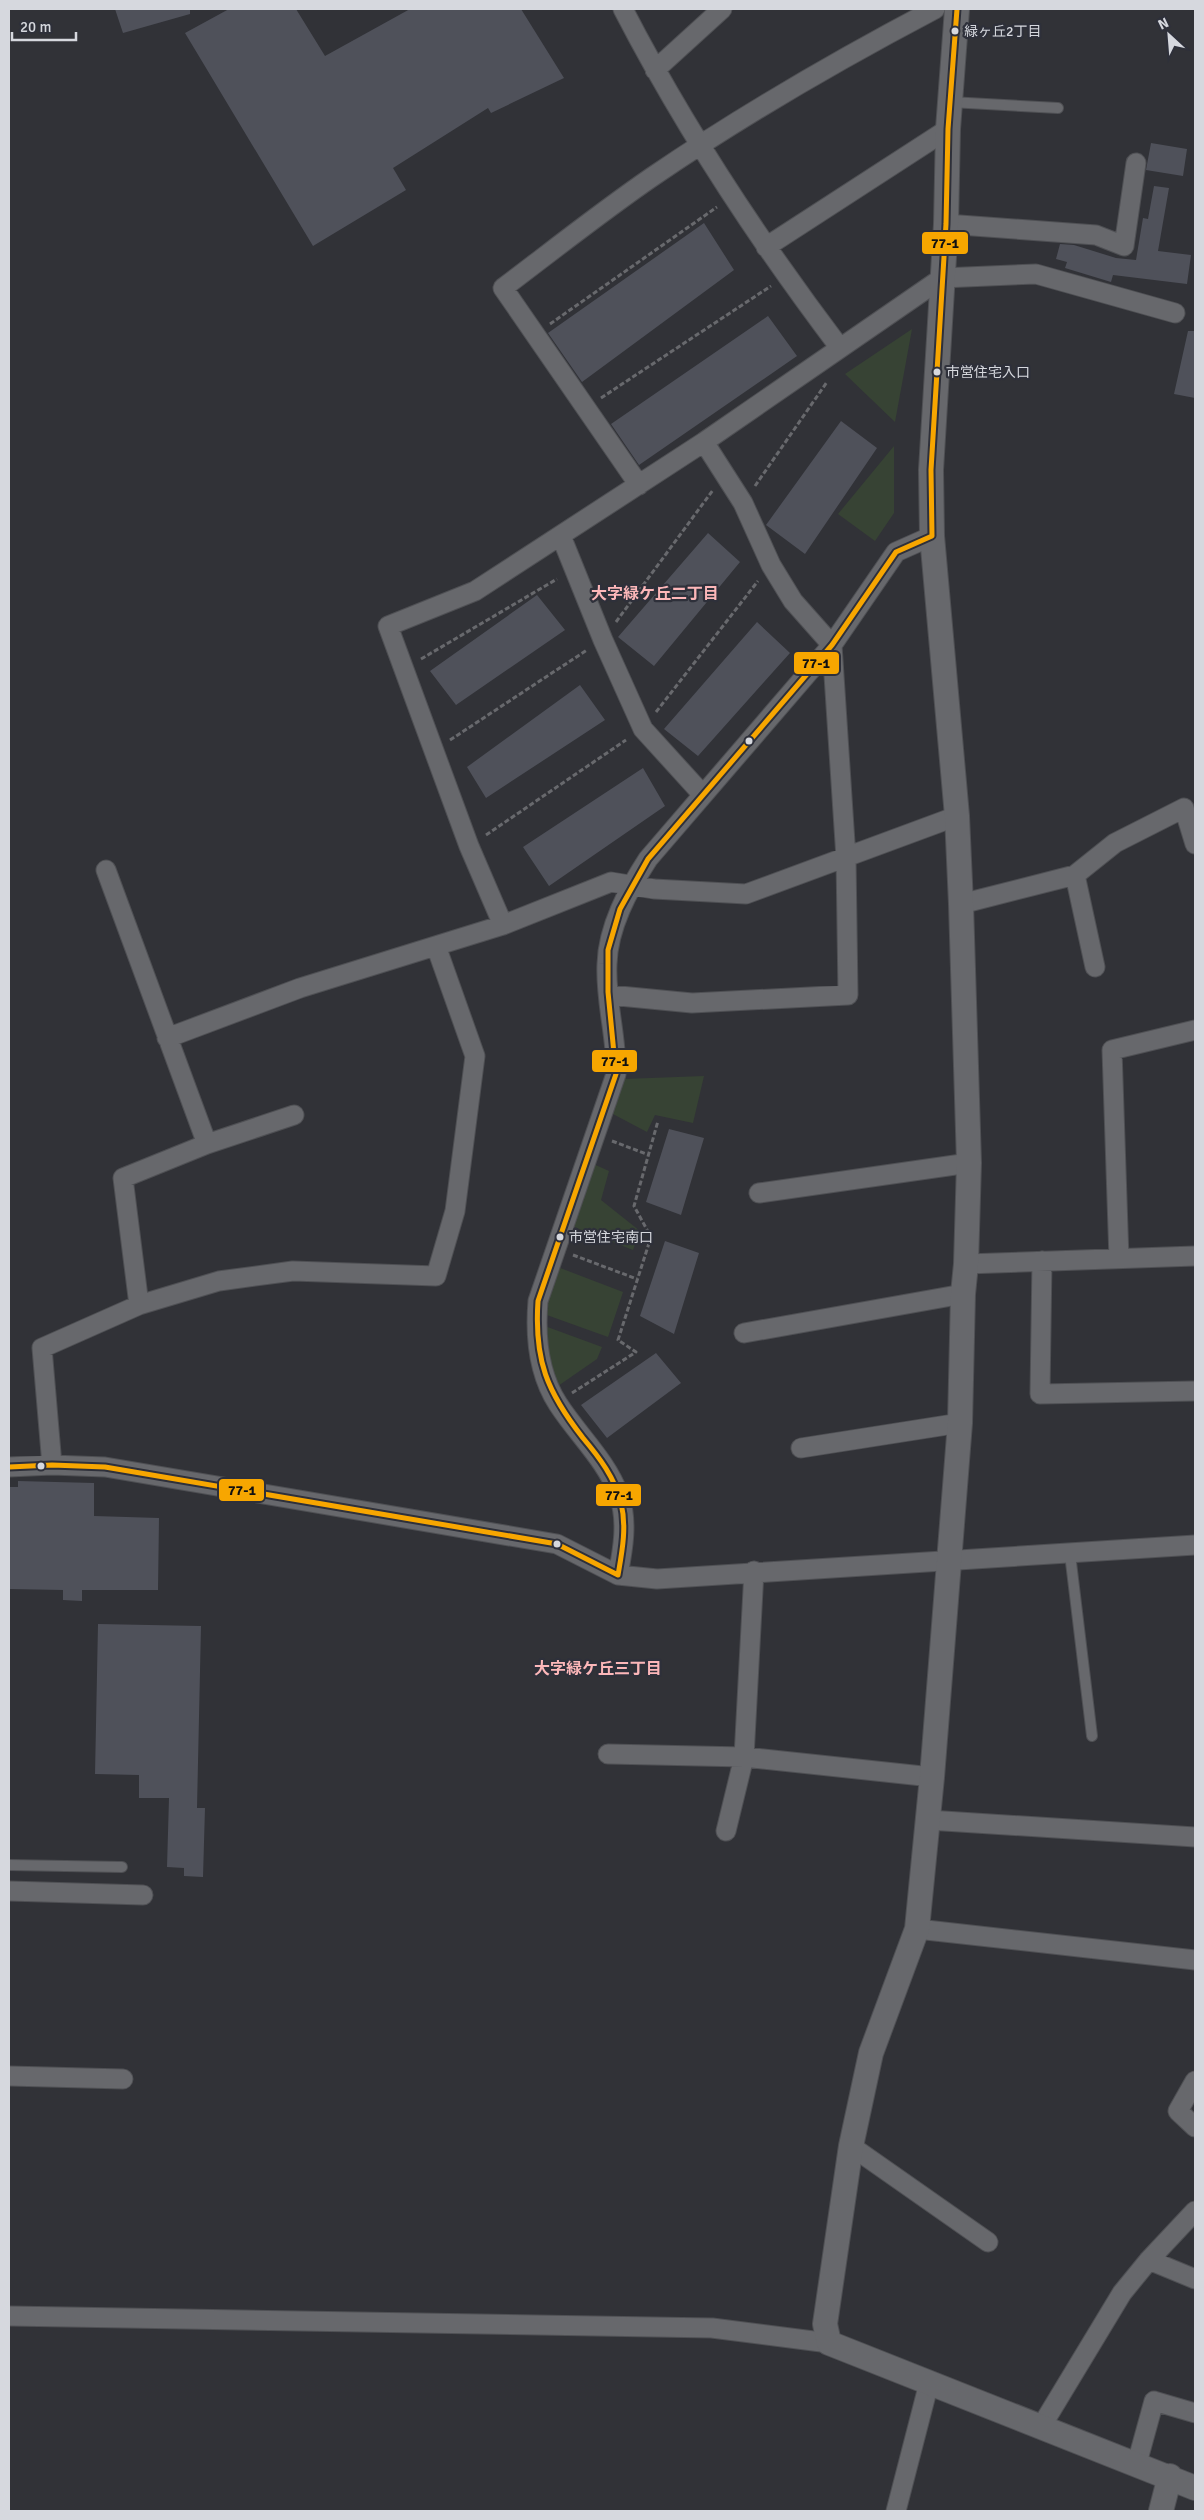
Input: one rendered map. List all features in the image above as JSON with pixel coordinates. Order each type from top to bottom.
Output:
[{"type":"street","points":[[623,9],[655,70],[732,197],[786,276],[840,348]]},
{"type":"street","points":[[655,70],[722,9]]},
{"type":"street","points":[[638,485],[503,288],[650,178],[701,144],[817,74],[935,9]]},
{"type":"street","points":[[830,2343],[825,2324],[851,2146],[871,2053],[917,1929],[932,1777],[960,1423],[969,1163],[957,816],[932,536],[931,470],[946,224],[948,129],[958,9]]},
{"type":"street","points":[[766,247],[948,129]]},
{"type":"street","points":[[946,224],[1096,235],[1124,246],[1136,163]]},
{"type":"street","points":[[503,924],[469,846],[388,626],[475,591],[704,442],[942,278],[1036,274],[1175,313]]},
{"type":"street","points":[[609,995],[692,1003],[848,995],[846,858],[832,645],[794,601],[771,565],[743,503],[704,442]]},
{"type":"street","points":[[561,536],[602,640],[643,729],[703,795]]},
{"type":"street","points":[[618,1574],[625,1533],[620,1496],[602,1461],[557,1402],[541,1364],[536,1331],[538,1301],[616,1074],[617,1051],[609,995],[607,964],[612,934],[631,886],[648,859],[832,645],[896,552],[932,536]]},
{"type":"street","points":[[961,904],[1075,874],[1115,843],[1184,808],[1195,844]]},
{"type":"street","points":[[167,1038],[300,988],[503,924],[611,882],[654,889],[746,894],[957,816]]},
{"type":"street","points":[[106,870],[207,1144]]},
{"type":"street","points":[[1075,874],[1095,967]]},
{"type":"street","points":[[52,1465],[42,1348],[139,1305],[219,1281],[293,1271],[436,1276],[455,1211],[475,1056],[436,946]]},
{"type":"street","points":[[1119,1259],[1112,1050],[1195,1030]]},
{"type":"street","points":[[139,1305],[123,1178],[207,1144],[294,1114]]},
{"type":"street","points":[[759,1193],[969,1163]]},
{"type":"street","points":[[966,1264],[1195,1256]]},
{"type":"street","points":[[1042,1261],[1040,1394],[1195,1391]]},
{"type":"street","points":[[744,1333],[963,1294]]},
{"type":"street","points":[[801,1448],[960,1423]]},
{"type":"street","points":[[9,1467],[52,1465],[105,1467],[557,1544],[618,1574],[657,1579],[754,1571],[1070,1554],[1195,1545]]},
{"type":"street","points":[[726,1831],[744,1757],[754,1571]]},
{"type":"street","points":[[608,1754],[744,1757],[932,1777]]},
{"type":"street","points":[[928,1820],[1195,1837]]},
{"type":"street","points":[[9,1891],[143,1895]]},
{"type":"street","points":[[917,1929],[1195,1960]]},
{"type":"street","points":[[9,2076],[122,2079]]},
{"type":"street","points":[[1195,2082],[1178,2111],[1195,2127]]},
{"type":"street","points":[[851,2146],[988,2242]]},
{"type":"street","points":[[1041,2427],[1122,2293],[1149,2260],[1195,2211]]},
{"type":"street","points":[[1149,2260],[1195,2280]]},
{"type":"street","points":[[9,2316],[272,2321],[294,2319],[386,2324],[712,2328],[830,2343],[1170,2476],[1195,2488]]},
{"type":"street","points":[[896,2511],[929,2383]]},
{"type":"street","points":[[1137,2463],[1154,2402],[1195,2413]]},
{"type":"street","points":[[1161,2511],[1170,2476]]},
{"type":"lane","points":[[950,102],[1058,108]]},
{"type":"lane","points":[[1070,1554],[1092,1736]]},
{"type":"lane","points":[[9,1865],[122,1867]]},
{"type":"path","points":[[535,334],[732,197]]},
{"type":"path","points":[[586,408],[786,276]]},
{"type":"path","points":[[743,503],[827,383]]},
{"type":"path","points":[[433,751],[602,640],[724,474]]},
{"type":"path","points":[[469,846],[643,729],[771,565]]},
{"type":"path","points":[[403,669],[575,568]]},
{"type":"path","points":[[557,1402],[636,1352],[618,1340],[651,1237],[634,1206],[658,1121]]},
{"type":"path","points":[[595,1134],[648,1155]]},
{"type":"path","points":[[556,1249],[637,1279]]},
{"type":"green space","points":[[912,329],[895,422],[845,374]]},
{"type":"green space","points":[[894,446],[894,513],[875,541],[838,514]]},
{"type":"green space","points":[[704,1076],[693,1123],[655,1115],[647,1132],[611,1113],[624,1079]]},
{"type":"green space","points":[[589,1162],[609,1171],[601,1200],[640,1231],[633,1250],[569,1225]]},
{"type":"green space","points":[[555,1266],[623,1292],[608,1337],[544,1314]]},
{"type":"green space","points":[[542,1325],[602,1347],[597,1359],[558,1386],[548,1358]]},
{"type":"building","points":[[115,9],[190,9],[190,14],[123,33]]},
{"type":"building","points":[[229,9],[296,9],[325,56],[410,9],[521,9],[564,78],[491,113],[488,108],[393,168],[406,190],[313,246],[185,33]]},
{"type":"building","points":[[1151,143],[1187,149],[1183,176],[1146,170]]},
{"type":"building","points":[[1154,186],[1169,188],[1158,251],[1191,255],[1187,284],[1113,275],[1111,282],[1065,268],[1067,262],[1056,259],[1060,244],[1074,245],[1116,258],[1136,260],[1143,218],[1148,219]]},
{"type":"building","points":[[704,223],[734,270],[582,382],[548,333]]},
{"type":"building","points":[[768,316],[797,356],[639,465],[611,424]]},
{"type":"building","points":[[1188,331],[1195,331],[1195,398],[1174,394]]},
{"type":"building","points":[[841,421],[877,448],[805,554],[766,525]]},
{"type":"building","points":[[708,533],[740,562],[654,666],[618,637]]},
{"type":"building","points":[[537,595],[565,630],[456,705],[430,671]]},
{"type":"building","points":[[757,622],[790,653],[698,756],[664,729]]},
{"type":"building","points":[[580,685],[605,720],[486,798],[467,767]]},
{"type":"building","points":[[643,768],[665,806],[549,886],[523,847]]},
{"type":"building","points":[[669,1129],[704,1138],[681,1215],[646,1202]]},
{"type":"building","points":[[665,1241],[699,1253],[674,1334],[640,1316]]},
{"type":"building","points":[[656,1353],[681,1383],[607,1438],[581,1405]]},
{"type":"building","points":[[18,1481],[94,1483],[94,1516],[159,1518],[158,1590],[82,1590],[82,1601],[63,1600],[63,1590],[9,1589],[9,1487],[18,1487]]},
{"type":"building","points":[[98,1624],[201,1626],[197,1808],[205,1808],[203,1877],[184,1876],[184,1868],[167,1867],[169,1798],[139,1798],[139,1775],[95,1774]]},
{"type":"transit line","name":"77-1","points":[[9,1467],[52,1465],[105,1467],[557,1544],[618,1575],[624,1530],[621,1503],[615,1485],[606,1468],[571,1421],[552,1390],[541,1358],[537,1322],[538,1301],[616,1074],[608,992],[608,950],[620,909],[648,859],[832,645],[896,552],[932,536],[931,470],[946,224],[948,129],[957,9]]},
{"type":"place","name":"緑ヶ丘2丁目","points":[[955,31]]},
{"type":"place","name":"市営住宅入口","points":[[937,372]]},
{"type":"place","name":"市営住宅南口","points":[[560,1237]]},
{"type":"district","name":"大字緑ケ丘二丁目","points":[[655,594]]},
{"type":"district","name":"大字緑ケ丘三丁目","points":[[598,1669]]}]
